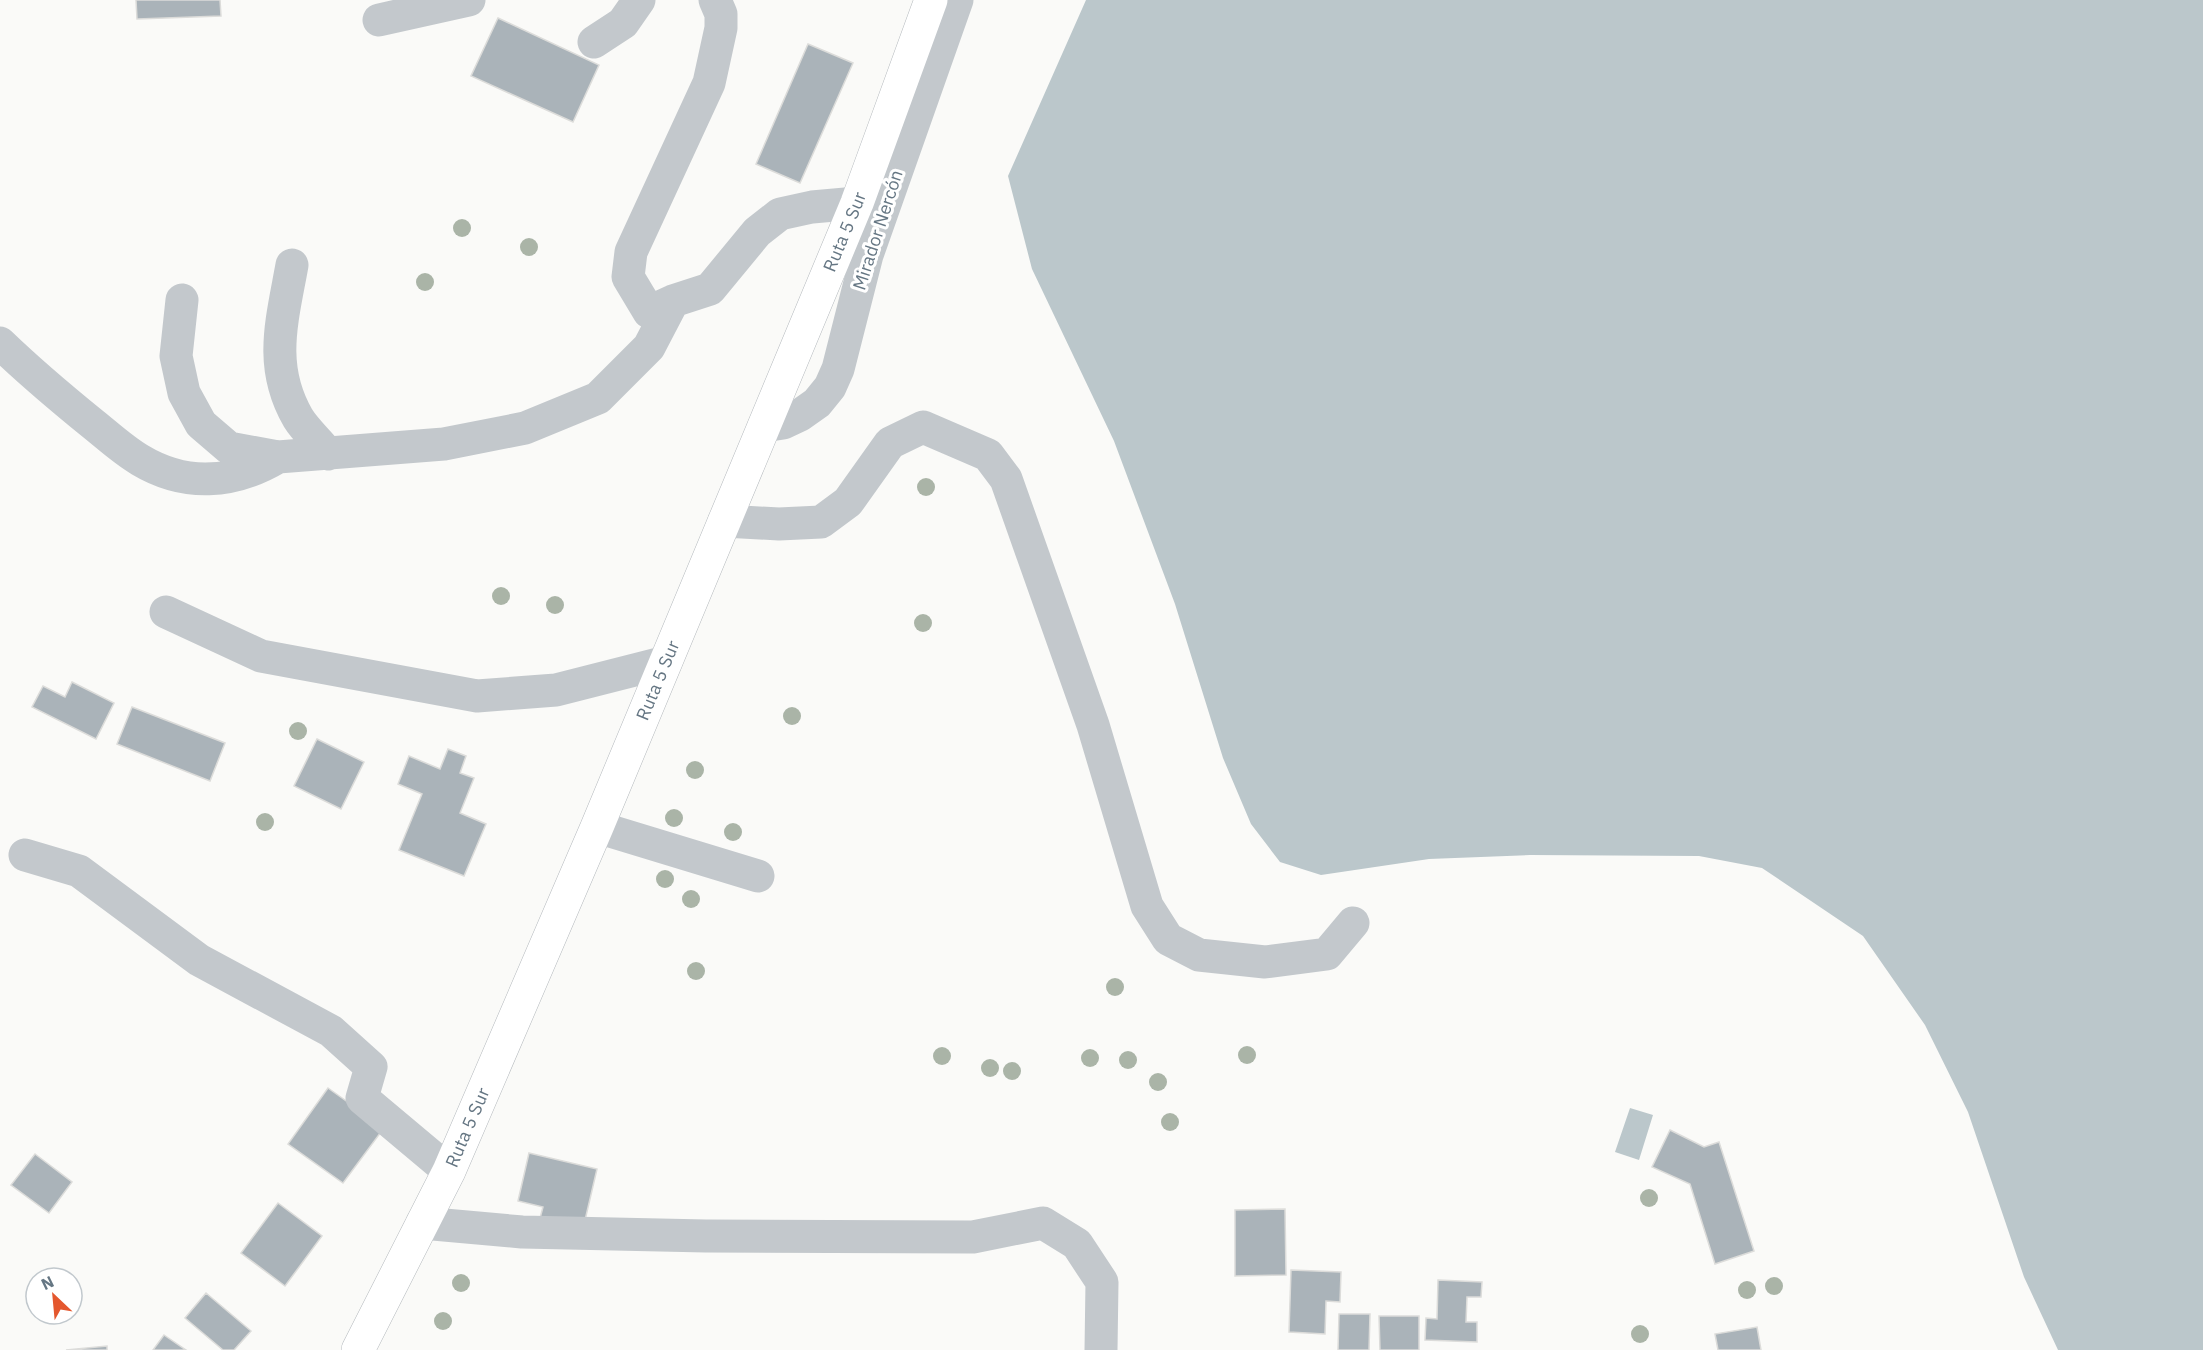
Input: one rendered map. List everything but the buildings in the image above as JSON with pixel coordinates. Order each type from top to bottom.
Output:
[{"type":"highway","name":"Ruta 5 Sur","points":[[358,1350],[449,1171],[597,827],[856,203],[931,0]]},
{"type":"street","points":[[594,42],[623,23],[639,0]]},
{"type":"street","points":[[715,0],[721,14],[722,28],[709,83],[631,252],[628,277],[649,312],[673,301],[710,289],[757,232],[780,214],[812,207],[856,203]]},
{"type":"street","name":"Mirador Nercón","points":[[764,426],[783,423],[800,415],[817,403],[830,387],[838,369],[867,255],[957,0]]},
{"type":"street","points":[[379,20],[460,1]]},
{"type":"street","points":[[292,265],[278,339],[283,387],[299,420],[328,454]]},
{"type":"street","points":[[182,300],[176,356],[184,393],[201,424],[229,448],[278,457],[444,444],[525,428],[598,398],[649,347],[673,301]]},
{"type":"street","points":[[0,343],[76,410],[138,459],[156,469],[175,476],[216,480],[259,469],[278,457]]},
{"type":"street","points":[[724,521],[779,524],[821,522],[848,502],[890,443],[922,427],[988,455],[1006,479],[1093,725],[1147,906],[1168,939],[1199,956],[1265,962],[1327,954],[1353,923]]},
{"type":"street","points":[[166,612],[261,656],[477,696],[555,690],[666,662]]},
{"type":"street","points":[[597,827],[758,876]]},
{"type":"street","points":[[25,855],[80,871],[200,960],[331,1031],[371,1067],[362,1098],[449,1171]]},
{"type":"street","points":[[422,1223],[545,1233],[973,1237],[1043,1223],[1077,1244],[1102,1282],[1101,1350]]},
{"type":"shaded area","points":[[1086,0],[2203,0],[2203,1350],[2058,1350],[2024,1277],[1968,1112],[1925,1025],[1863,936],[1762,868],[1699,856],[1530,855],[1429,859],[1321,875],[1280,862],[1251,824],[1223,758],[1175,604],[1114,441],[1032,269],[1008,176]]},
{"type":"shaded area","points":[[1630,1108],[1653,1115],[1639,1160],[1615,1152]]}]
